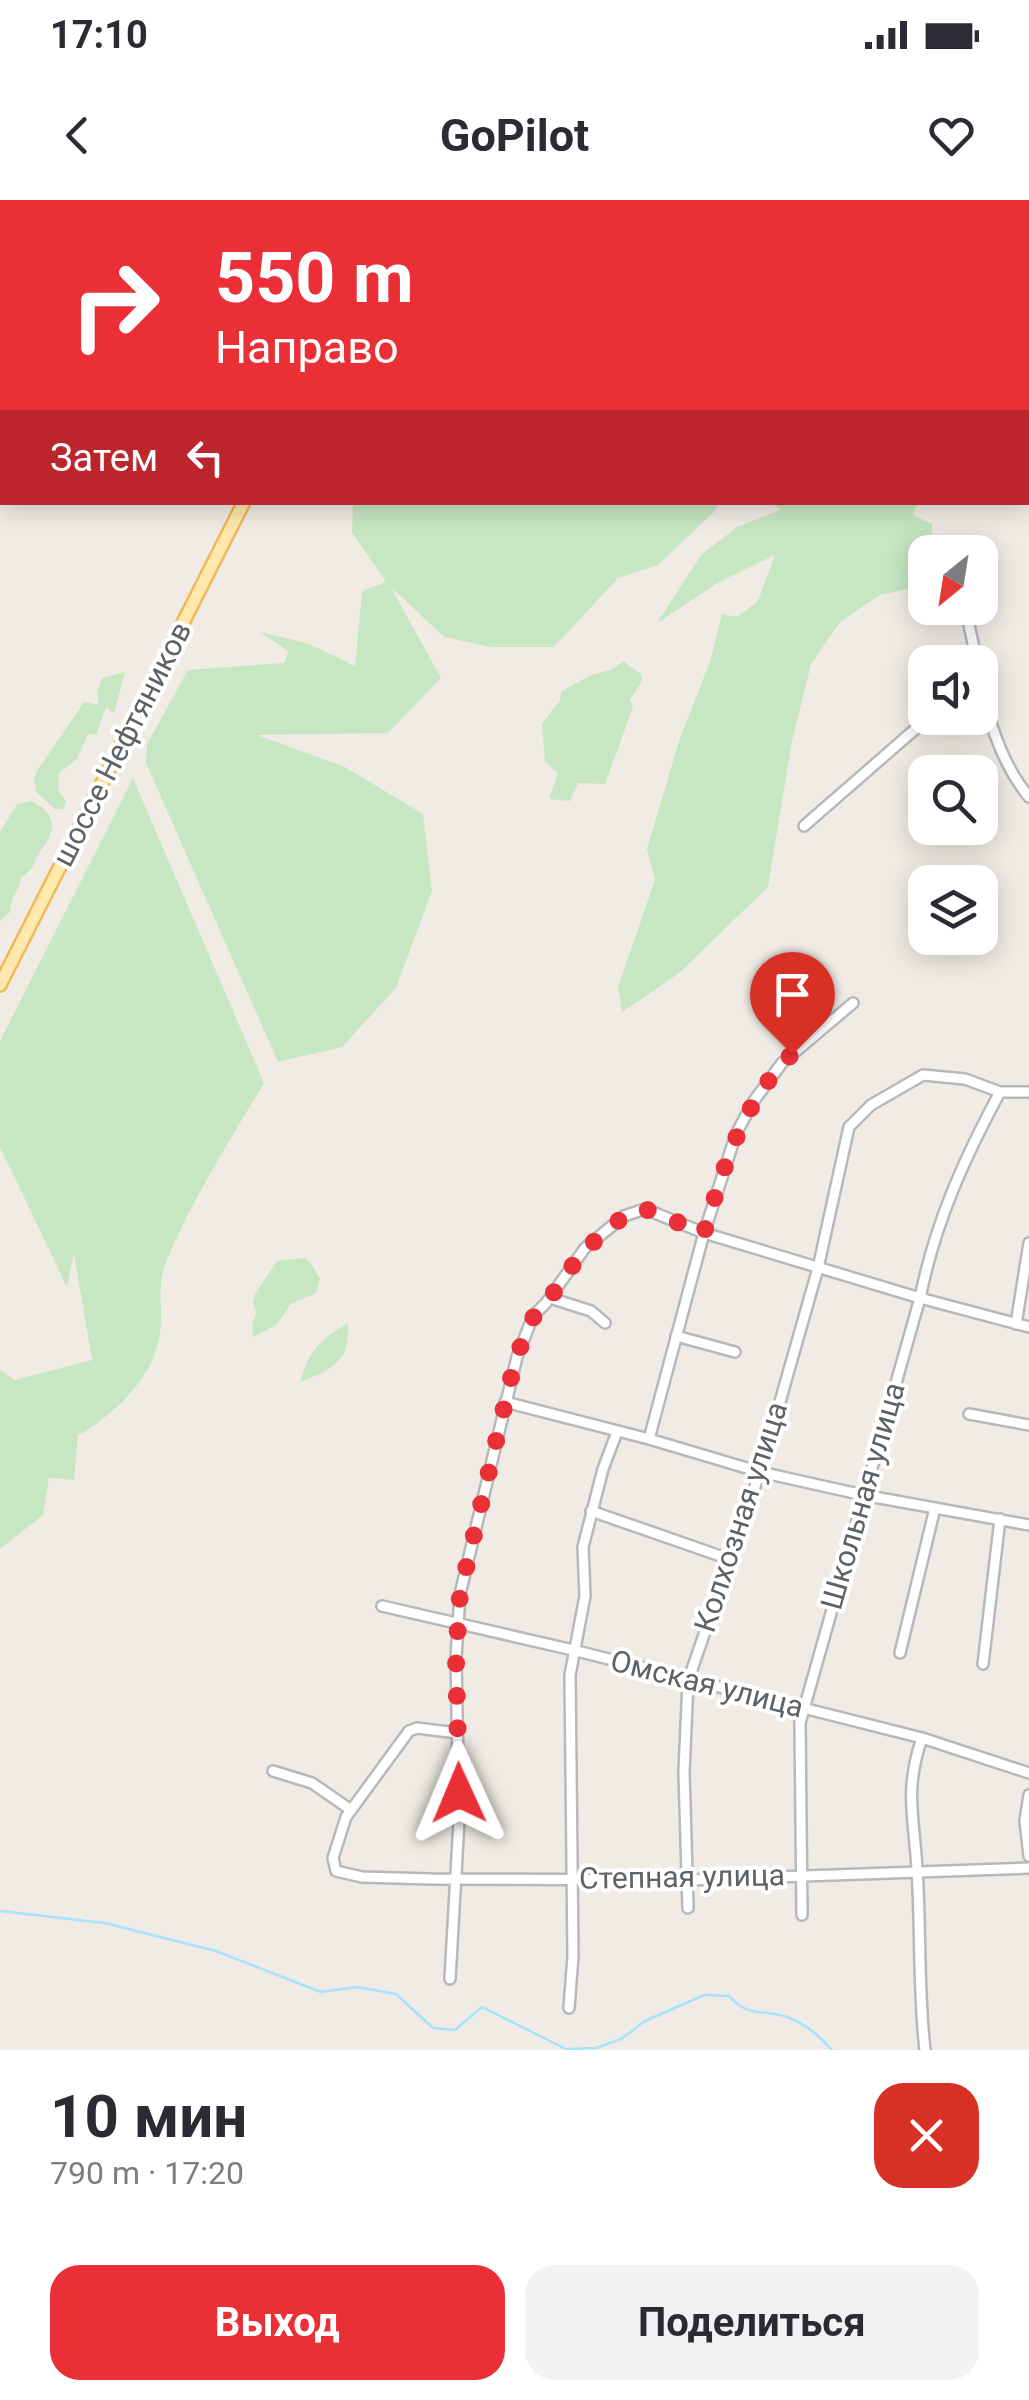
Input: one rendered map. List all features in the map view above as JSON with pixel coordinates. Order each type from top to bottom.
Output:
[{"type":"main road","name":"шоссе Нефтяников","points":[[0,985],[242,505]]},
{"type":"street","points":[[804,826],[908,732]]},
{"type":"street","points":[[997,735],[1016,781],[1029,796]]},
{"type":"street","points":[[649,1439],[704,1233],[736,1134],[753,1102],[782,1064],[853,1004]]},
{"type":"street","name":"Колхозная улица","points":[[688,1908],[684,1772],[688,1681],[760,1472],[818,1268],[847,1133],[855,1118],[871,1105],[923,1075],[965,1079],[1000,1092]]},
{"type":"street","points":[[1000,1092],[1029,1092]]},
{"type":"street","name":"Школьная улица","points":[[802,1915],[799,1740],[804,1708],[920,1298],[931,1245],[946,1201],[1000,1092]]},
{"type":"street","points":[[450,1979],[458,1821],[460,1594],[516,1357],[531,1321],[582,1252],[624,1216],[645,1209],[704,1233],[1029,1327]]},
{"type":"street","points":[[1016,1324],[1029,1243]]},
{"type":"street","points":[[550,1298],[591,1311],[605,1323]]},
{"type":"street","points":[[676,1336],[735,1352]]},
{"type":"street","points":[[505,1402],[760,1472],[862,1495],[1029,1524]]},
{"type":"street","points":[[969,1414],[1029,1425]]},
{"type":"street","points":[[569,2008],[573,1956],[570,1683],[573,1650],[586,1596],[583,1547],[591,1510],[618,1432]]},
{"type":"street","points":[[900,1653],[934,1508]]},
{"type":"street","points":[[591,1510],[729,1558]]},
{"type":"street","points":[[982,1664],[1000,1519]]},
{"type":"street","name":"Омская улица","points":[[382,1606],[922,1738],[1029,1773]]},
{"type":"street","points":[[273,1771],[312,1783],[351,1810],[409,1732],[417,1728],[457,1733]]},
{"type":"street","points":[[922,1738],[910,1778],[925,2050]]},
{"type":"street","points":[[1029,1795],[1024,1821],[1029,1856]]},
{"type":"street","name":"Степная улица","points":[[351,1810],[333,1858],[336,1871],[362,1877],[688,1880],[1029,1868]]},
{"type":"green space","points":[[353,505],[718,505],[658,565],[618,578],[554,647],[490,647],[444,637],[390,586],[441,678],[388,733],[257,735],[345,767],[423,814],[432,891],[396,988],[342,1047],[278,1062],[146,763],[147,744],[188,670],[284,663],[289,652],[260,632],[307,643],[355,666],[362,591],[386,582],[352,532]]},
{"type":"green space","points":[[774,505],[916,505],[913,515],[932,524],[932,535],[908,535],[908,589],[880,595],[840,622],[811,664],[792,741],[768,887],[678,974],[622,1012],[618,987],[655,880],[647,849],[679,741],[711,659],[722,614],[737,617],[758,601],[775,555],[719,582],[657,623],[701,555],[737,527],[781,510]]},
{"type":"green space","points":[[623,661],[641,674],[642,681],[630,700],[633,707],[605,784],[578,783],[570,801],[549,799],[558,773],[545,762],[542,724],[560,700],[561,692]]},
{"type":"green space","points":[[125,672],[115,710],[113,713],[106,707],[96,735],[88,734],[77,759],[59,773],[58,789],[66,802],[63,809],[55,809],[36,792],[37,771],[84,702],[99,705],[97,692],[102,678]]},
{"type":"green space","points":[[133,778],[264,1083],[201,1190],[168,1257],[162,1279],[159,1339],[148,1368],[117,1407],[78,1435],[74,1480],[49,1478],[43,1515],[0,1549],[0,1370],[15,1380],[92,1360],[74,1253],[67,1287],[0,1147],[0,1041]]},
{"type":"green space","points":[[32,801],[51,819],[51,831],[32,868],[21,878],[10,912],[0,921],[0,832],[17,804]]},
{"type":"green space","points":[[304,1258],[320,1279],[316,1293],[291,1304],[276,1325],[253,1337],[255,1294],[277,1261]]},
{"type":"green space","points":[[348,1323],[346,1346],[338,1362],[300,1382],[317,1347]]},
{"type":"waterway","points":[[0,1911],[105,1923],[216,1951],[321,1992],[357,1987],[396,1994],[433,2028],[455,2030],[482,2007],[566,2049],[596,2048],[704,1995],[729,1996],[749,2010],[800,2023],[832,2050]]},
{"type":"route","points":[[459,1793],[456,1658],[460,1594],[516,1357],[531,1321],[585,1248],[634,1210],[645,1209],[704,1233],[736,1134],[753,1102],[792,1054]]}]
